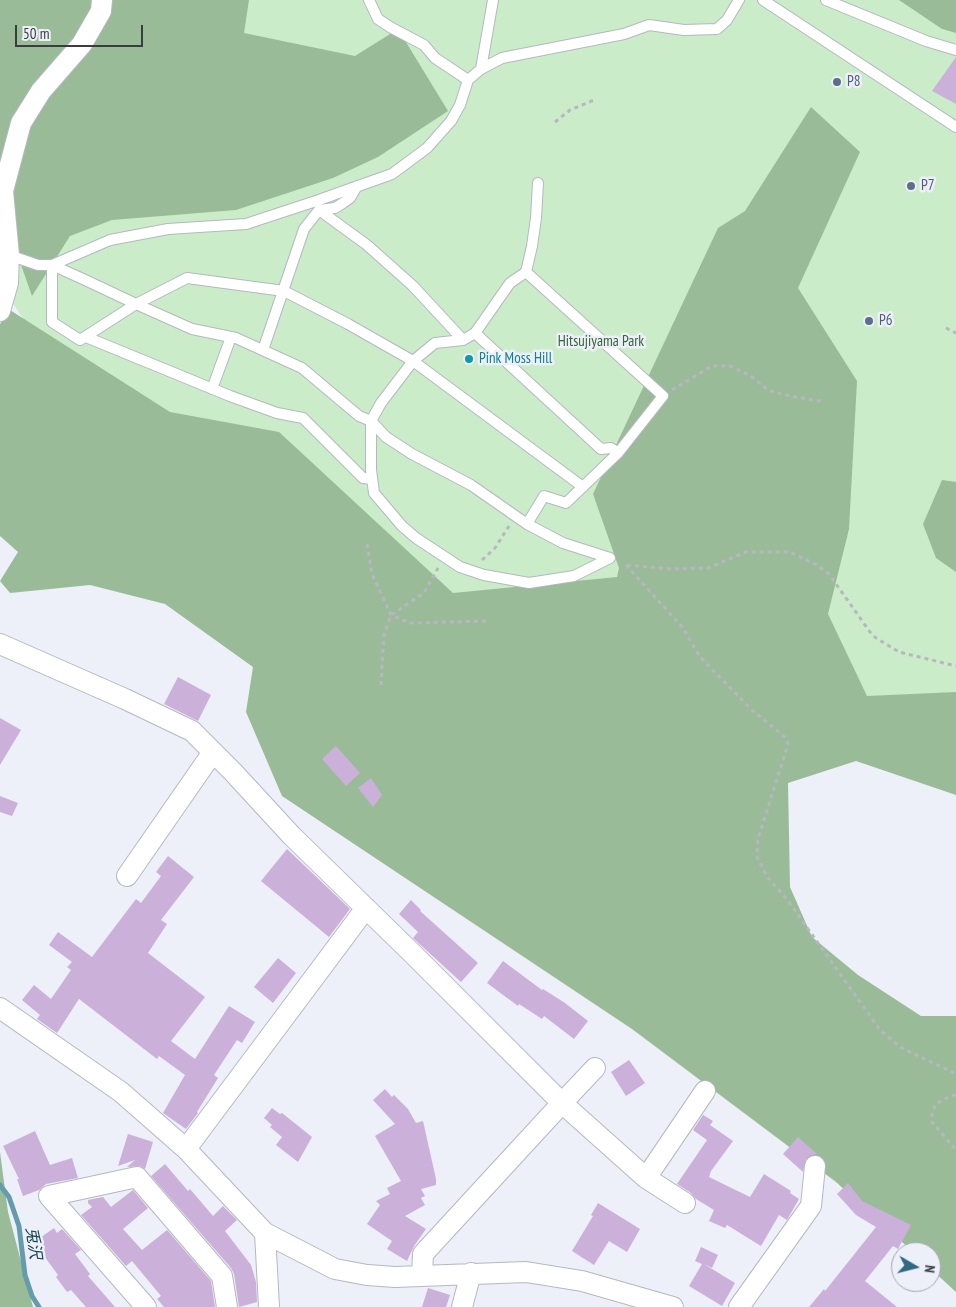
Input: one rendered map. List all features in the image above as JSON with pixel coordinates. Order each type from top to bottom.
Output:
[{"type":"street","points":[[0,311],[8,283],[10,255],[3,191],[21,123],[41,91],[82,44],[101,11],[102,0]]},
{"type":"street","points":[[0,644],[192,731],[291,835],[562,1103],[646,1178],[685,1203]]},
{"type":"street","points":[[127,876],[213,752]]},
{"type":"street","points":[[186,1149],[366,908]]},
{"type":"street","points":[[0,1008],[121,1092],[186,1149],[265,1233],[335,1270],[395,1277],[526,1272],[582,1281],[674,1307]]},
{"type":"street","points":[[422,1275],[423,1254],[595,1068]]},
{"type":"street","points":[[646,1178],[705,1091]]},
{"type":"street","points":[[739,1307],[811,1206],[815,1166]]},
{"type":"street","points":[[146,1307],[49,1196],[137,1176],[222,1276],[227,1307]]},
{"type":"street","points":[[265,1233],[268,1307]]},
{"type":"street","points":[[462,1307],[471,1273]]},
{"type":"lane","points":[[369,0],[378,19],[390,28],[424,45],[434,58],[468,80]]},
{"type":"lane","points":[[481,69],[493,0]]},
{"type":"lane","points":[[10,255],[38,265],[52,265],[110,240],[168,229],[246,224],[392,174],[427,148],[451,121],[460,105],[468,80],[481,69],[502,58],[624,34],[649,25],[684,30],[717,29],[727,20],[739,0]]},
{"type":"lane","points":[[763,0],[956,127]]},
{"type":"lane","points":[[826,0],[926,42],[956,50]]},
{"type":"lane","points":[[538,183],[536,218],[526,272],[510,283],[474,333],[464,340],[436,343],[413,361],[381,403],[371,420],[374,493],[402,526],[460,567],[470,570],[529,584],[574,576],[610,558]]},
{"type":"lane","points":[[263,350],[304,229],[319,210],[334,208],[343,203],[350,198],[357,186]]},
{"type":"lane","points":[[319,210],[367,245],[413,286],[464,340]]},
{"type":"lane","points":[[52,265],[192,329],[230,337],[302,368],[359,416],[371,420],[386,437],[412,454],[471,485],[527,524],[563,543],[610,558]]},
{"type":"lane","points":[[52,265],[52,322],[80,340],[136,304],[186,278],[284,291],[348,324],[413,361],[583,487]]},
{"type":"lane","points":[[526,272],[664,396],[618,453],[566,503],[544,496],[527,524]]},
{"type":"lane","points":[[474,333],[601,449],[611,448],[618,453]]},
{"type":"lane","points":[[86,337],[212,389],[277,413],[303,418],[363,478],[372,479]]},
{"type":"lane","points":[[212,389],[230,337]]},
{"type":"path","points":[[555,122],[570,110],[594,100]]},
{"type":"path","points":[[946,328],[956,333]]},
{"type":"path","points":[[664,396],[712,366],[730,366],[751,376],[768,390],[825,402]]},
{"type":"path","points":[[470,570],[495,548],[516,516]]},
{"type":"path","points":[[366,544],[372,574],[391,615],[410,623],[489,621]]},
{"type":"path","points":[[610,558],[626,565],[670,569],[708,568],[746,552],[790,552],[815,564],[829,574],[876,638],[899,652],[956,666]]},
{"type":"path","points":[[380,685],[384,635],[391,615],[424,593],[445,557]]},
{"type":"path","points":[[626,565],[683,628],[700,657],[752,710],[786,738],[788,744],[758,839],[757,857],[768,878],[786,898],[880,1030],[900,1047],[956,1074]]},
{"type":"path","points":[[956,1095],[950,1096],[936,1104],[932,1113],[932,1122],[956,1150]]},
{"type":"green space","name":"Hitsujiyama Park","points":[[0,0],[956,0],[956,714],[413,679],[24,320],[0,283]]},
{"type":"green space","points":[[0,0],[249,0],[244,33],[355,56],[398,29],[448,111],[378,157],[333,178],[236,210],[112,220],[70,236],[32,296],[0,205]]},
{"type":"green space","points":[[899,0],[956,0],[956,33],[942,29]]},
{"type":"green space","points":[[811,107],[860,152],[798,288],[857,381],[849,529],[828,614],[867,696],[956,692],[956,795],[856,761],[788,783],[790,887],[812,937],[858,975],[921,1016],[956,1016],[956,1292],[941,1278],[941,1242],[902,1242],[836,1182],[632,1029],[282,796],[246,712],[253,667],[165,604],[90,585],[10,593],[0,581],[18,552],[0,536],[0,324],[10,310],[170,412],[279,432],[453,593],[617,577],[619,568],[593,494],[718,228],[745,211]]},
{"type":"green space","points":[[942,480],[956,482],[956,572],[936,558],[923,524]]},
{"type":"green space","points":[[0,1152],[8,1212],[33,1307],[0,1307]]},
{"type":"building","points":[[956,57],[956,104],[932,91]]},
{"type":"building","points":[[178,677],[211,695],[198,721],[164,704]]},
{"type":"building","points":[[0,718],[21,730],[0,765]]},
{"type":"building","points":[[336,746],[360,773],[346,786],[322,759]]},
{"type":"building","points":[[371,778],[382,795],[373,807],[358,788]]},
{"type":"building","points":[[0,796],[18,803],[12,816],[0,812]]},
{"type":"building","points":[[287,849],[350,909],[329,937],[261,881]]},
{"type":"building","points":[[168,856],[194,877],[161,920],[167,924],[148,953],[205,997],[171,1041],[195,1059],[229,1006],[255,1022],[242,1043],[237,1040],[214,1075],[218,1078],[198,1113],[186,1129],[163,1113],[185,1075],[159,1056],[157,1059],[79,999],[57,1033],[37,1019],[40,1015],[22,1000],[34,985],[51,999],[71,970],[67,967],[72,962],[49,945],[58,932],[92,957],[136,899],[141,903],[161,876],[156,872]]},
{"type":"building","points":[[411,900],[420,911],[478,963],[461,982],[413,938],[418,932],[399,914]]},
{"type":"building","points":[[278,958],[296,973],[273,1003],[254,987]]},
{"type":"building","points":[[503,961],[588,1021],[574,1039],[544,1016],[542,1019],[519,1004],[518,1006],[487,983]]},
{"type":"building","points":[[629,1060],[645,1083],[626,1096],[611,1072]]},
{"type":"building","points":[[385,1089],[408,1109],[416,1123],[423,1121],[436,1179],[436,1185],[421,1189],[425,1196],[421,1198],[425,1205],[405,1216],[426,1229],[414,1246],[407,1261],[387,1249],[392,1241],[367,1224],[380,1205],[376,1201],[390,1194],[387,1188],[401,1181],[375,1136],[395,1124],[373,1100]]},
{"type":"building","points":[[272,1108],[280,1114],[282,1113],[312,1137],[298,1162],[276,1145],[282,1137],[270,1127],[272,1125],[264,1118]]},
{"type":"building","points":[[703,1115],[713,1121],[710,1125],[733,1141],[711,1171],[709,1177],[750,1197],[764,1174],[791,1191],[790,1193],[799,1199],[787,1220],[779,1215],[761,1246],[727,1225],[725,1228],[709,1221],[714,1210],[677,1184],[707,1140],[693,1130]]},
{"type":"building","points":[[35,1131],[50,1165],[72,1158],[78,1178],[46,1184],[39,1190],[23,1196],[17,1179],[19,1179],[3,1146]]},
{"type":"building","points":[[128,1134],[153,1142],[145,1169],[140,1166],[127,1167],[135,1160],[118,1166]]},
{"type":"building","points":[[798,1137],[817,1154],[811,1155],[806,1159],[803,1172],[783,1154]]},
{"type":"building","points":[[165,1164],[213,1216],[223,1206],[237,1220],[225,1231],[251,1265],[256,1282],[257,1302],[239,1307],[234,1274],[231,1268],[151,1176]]},
{"type":"building","points":[[848,1183],[862,1201],[911,1225],[902,1242],[891,1242],[891,1248],[865,1281],[897,1307],[809,1307],[824,1289],[825,1291],[876,1227],[856,1215],[837,1194]]},
{"type":"building","points":[[133,1190],[148,1208],[123,1229],[142,1250],[167,1230],[211,1281],[215,1307],[164,1307],[157,1299],[161,1296],[132,1261],[126,1266],[81,1215],[92,1207],[88,1200],[103,1197],[111,1207]]},
{"type":"building","points":[[598,1203],[640,1229],[627,1252],[609,1241],[594,1265],[572,1251],[593,1216],[591,1215]]},
{"type":"building","points":[[54,1228],[57,1233],[62,1229],[81,1250],[75,1254],[90,1274],[88,1276],[115,1307],[86,1307],[71,1290],[67,1292],[56,1277],[58,1275],[34,1242]]},
{"type":"building","points":[[701,1247],[718,1255],[712,1268],[704,1264],[735,1283],[722,1306],[689,1286],[702,1264],[695,1261]]},
{"type":"building","points":[[428,1288],[450,1295],[446,1307],[422,1307]]},
{"type":"waterway","name":"兎沢","points":[[0,1185],[9,1197],[19,1226],[25,1275],[32,1296],[39,1307]]},
{"type":"place","name":"P8","points":[[837,82]]},
{"type":"place","name":"P7","points":[[911,186]]},
{"type":"place","name":"P6","points":[[869,321]]},
{"type":"place","name":"Pink Moss Hill","points":[[469,359]]}]
